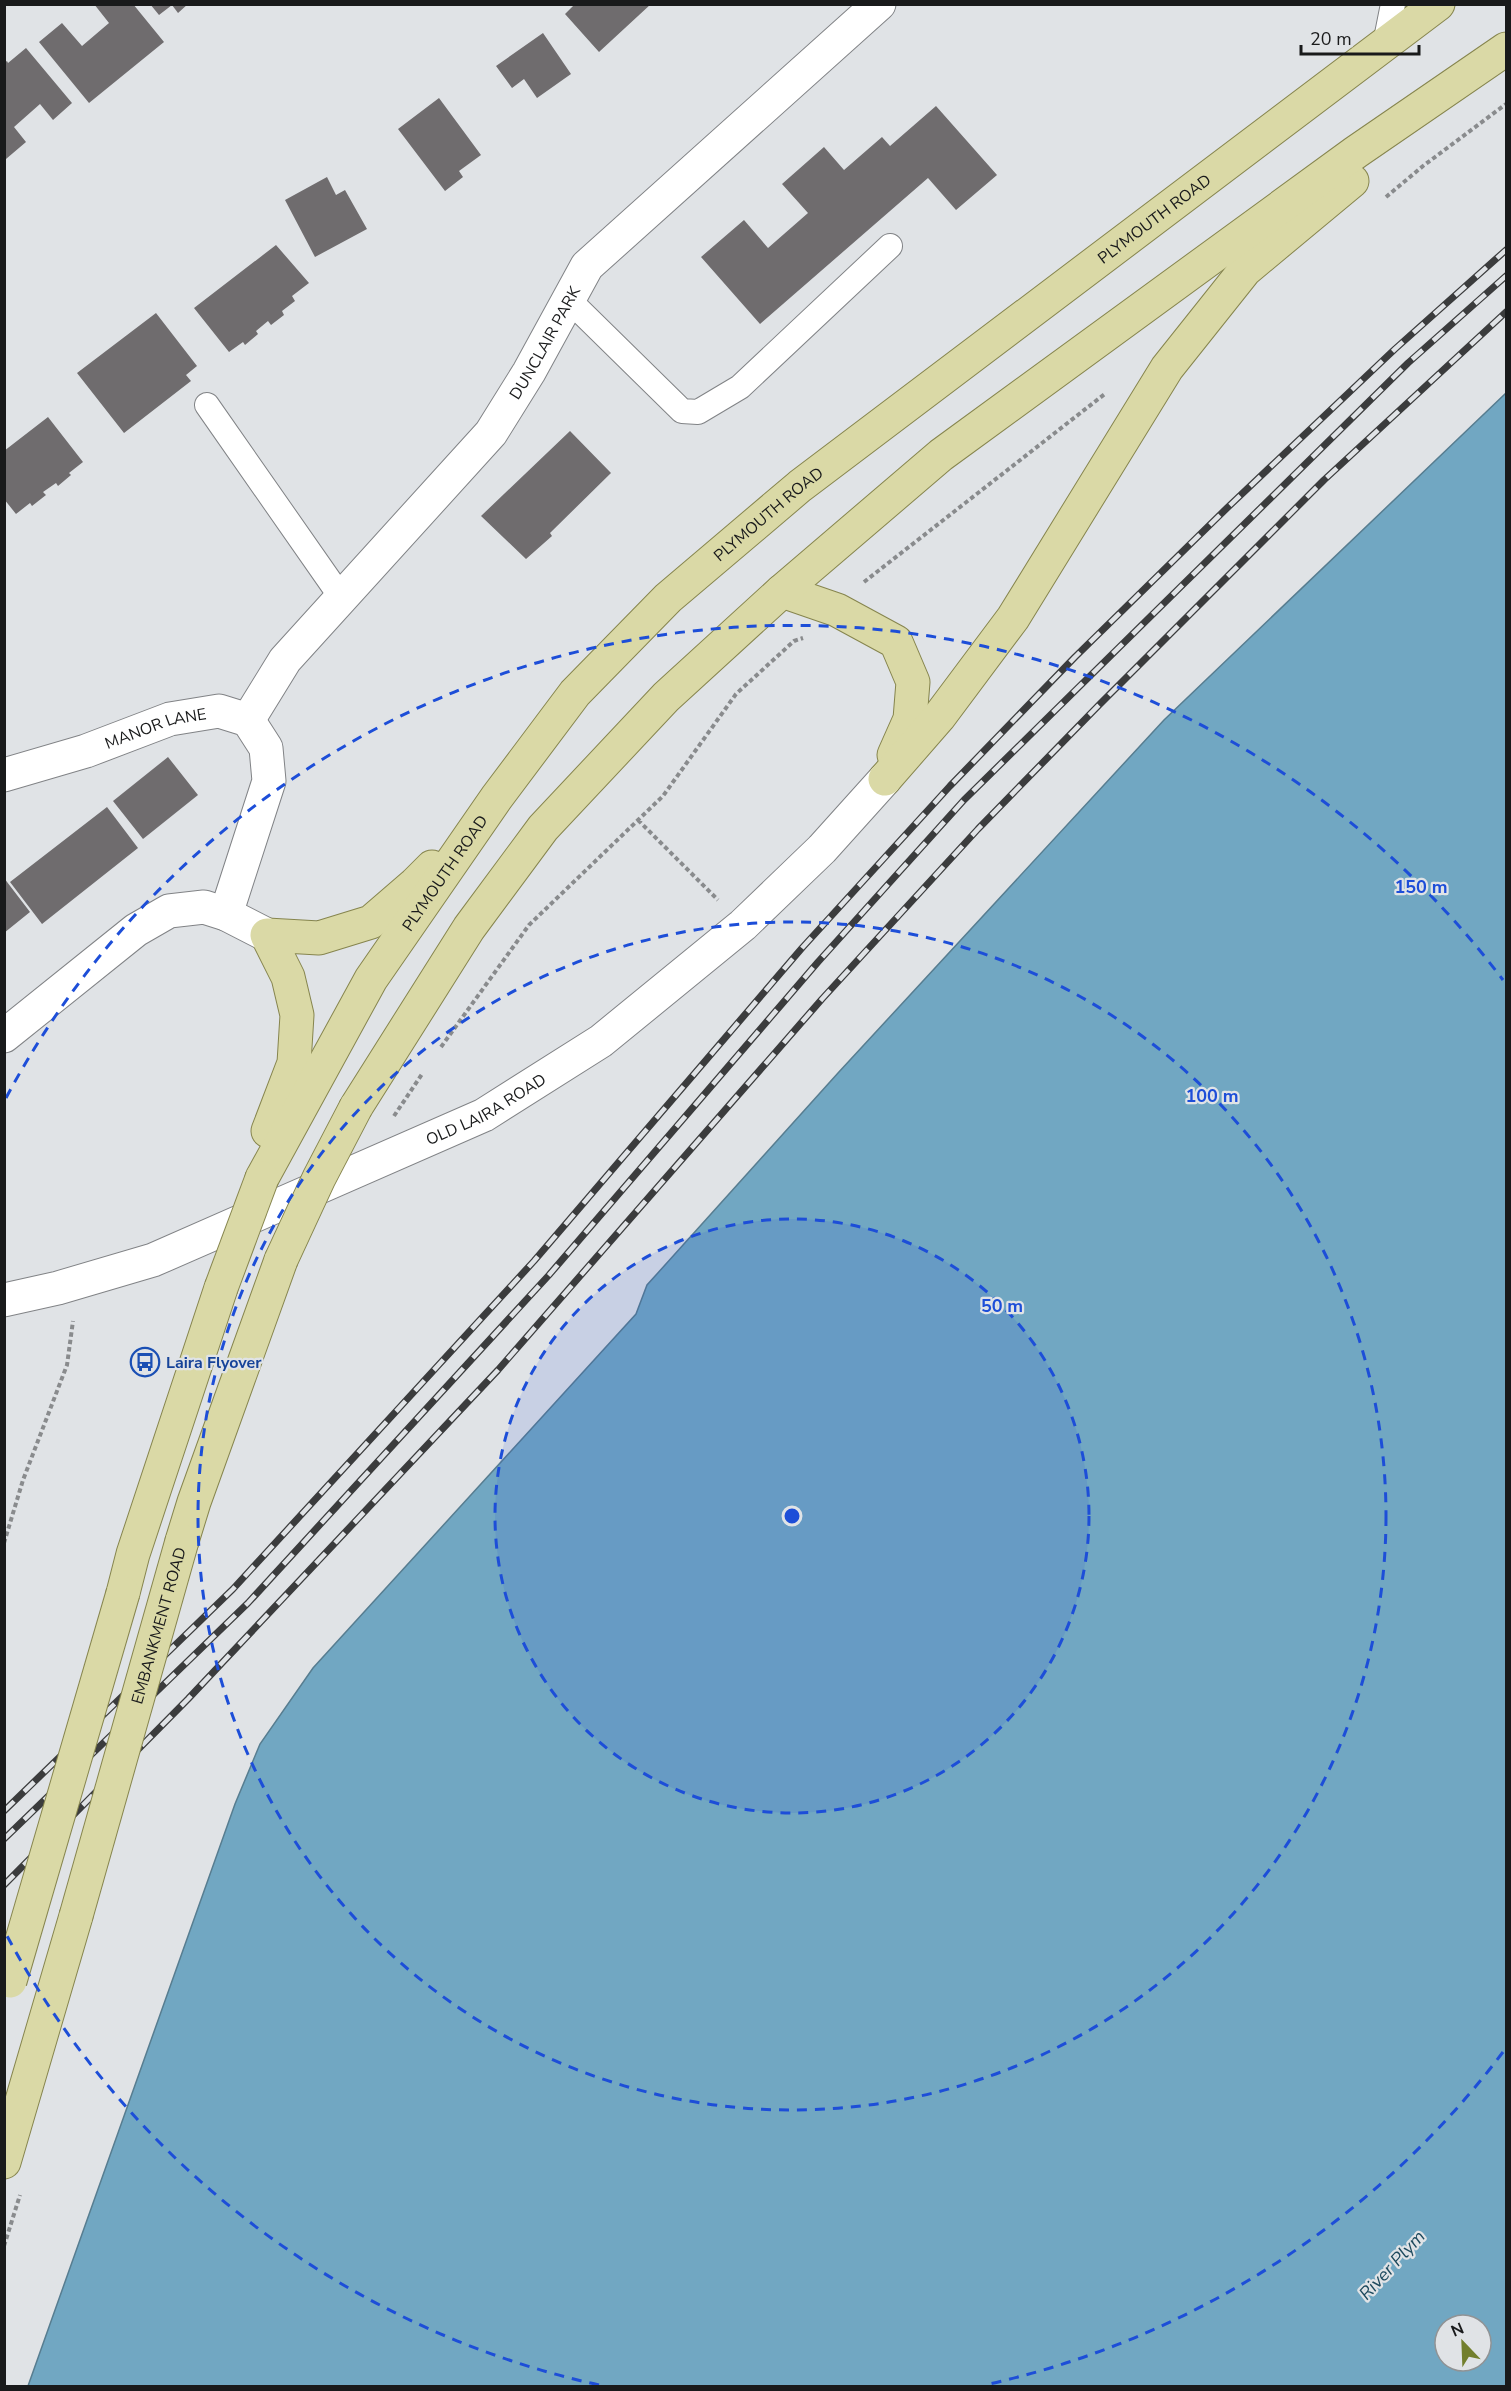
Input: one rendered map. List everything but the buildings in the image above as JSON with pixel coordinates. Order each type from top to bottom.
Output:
[{"type":"main road","name":"PLYMOUTH ROAD","points":[[264,1173],[371,979],[497,798],[575,693],[668,598],[810,478],[1438,4]]},
{"type":"main road","points":[[782,591],[941,455],[1356,152],[1506,49]]},
{"type":"main road","points":[[885,779],[939,717],[1013,618],[1167,368],[1245,270],[1334,195],[1506,59]]},
{"type":"main road","points":[[782,591],[837,610],[896,642],[913,682],[910,720],[885,779]]},
{"type":"main road","name":"EMBANKMENT ROAD","points":[[4,2162],[194,1502],[281,1260],[319,1178],[356,1107],[469,928],[543,828],[666,697],[782,591]]},
{"type":"main road","points":[[7,1990],[133,1554],[220,1288],[264,1173],[268,1127],[294,1063],[297,1015],[288,977],[267,935],[319,938],[371,922],[415,884],[497,798]]},
{"type":"street","name":"DUNCLAIR PARK","points":[[248,720],[285,660],[491,433],[529,372],[587,266],[879,4]]},
{"type":"street","name":"MANOR LANE","points":[[4,775],[86,751],[170,719],[219,711],[248,720]]},
{"type":"street","points":[[226,914],[269,781],[266,748],[248,720]]},
{"type":"street","name":"OLD LAIRA ROAD","points":[[4,1300],[153,1260],[484,1115],[601,1041],[743,925],[822,849],[885,779]]},
{"type":"street","points":[[4,1036],[136,930],[170,911],[204,907],[226,914],[267,935]]},
{"type":"lane","points":[[1385,44],[1393,4]]},
{"type":"lane","points":[[569,300],[681,411],[698,412],[740,387],[890,246]]},
{"type":"lane","points":[[207,405],[340,597]]},
{"type":"path","points":[[435,1055],[528,925],[663,796],[736,694],[794,641],[826,630],[837,610],[869,577],[1106,393],[1115,391]]},
{"type":"path","points":[[638,820],[743,925]]},
{"type":"path","points":[[422,1074],[429,1065]]},
{"type":"path","points":[[4,1543],[23,1480],[67,1365],[77,1282]]},
{"type":"water","name":"River Plym","points":[[1506,393],[1506,2386],[28,2386],[235,1804],[260,1744],[313,1668],[636,1314],[647,1285],[838,1073],[1164,720]]},
{"type":"railway","points":[[4,1811],[233,1589],[534,1261],[802,948],[950,786],[1075,657],[1227,508],[1395,349],[1506,250]]},
{"type":"railway","points":[[4,1839],[248,1603],[549,1275],[818,962],[964,800],[1408,363],[1506,276]]},
{"type":"railway","points":[[4,1885],[188,1699],[498,1370],[822,999],[978,829],[1324,480],[1506,312]]},
{"type":"place","name":"Laira Flyover","points":[[145,1362]]}]
